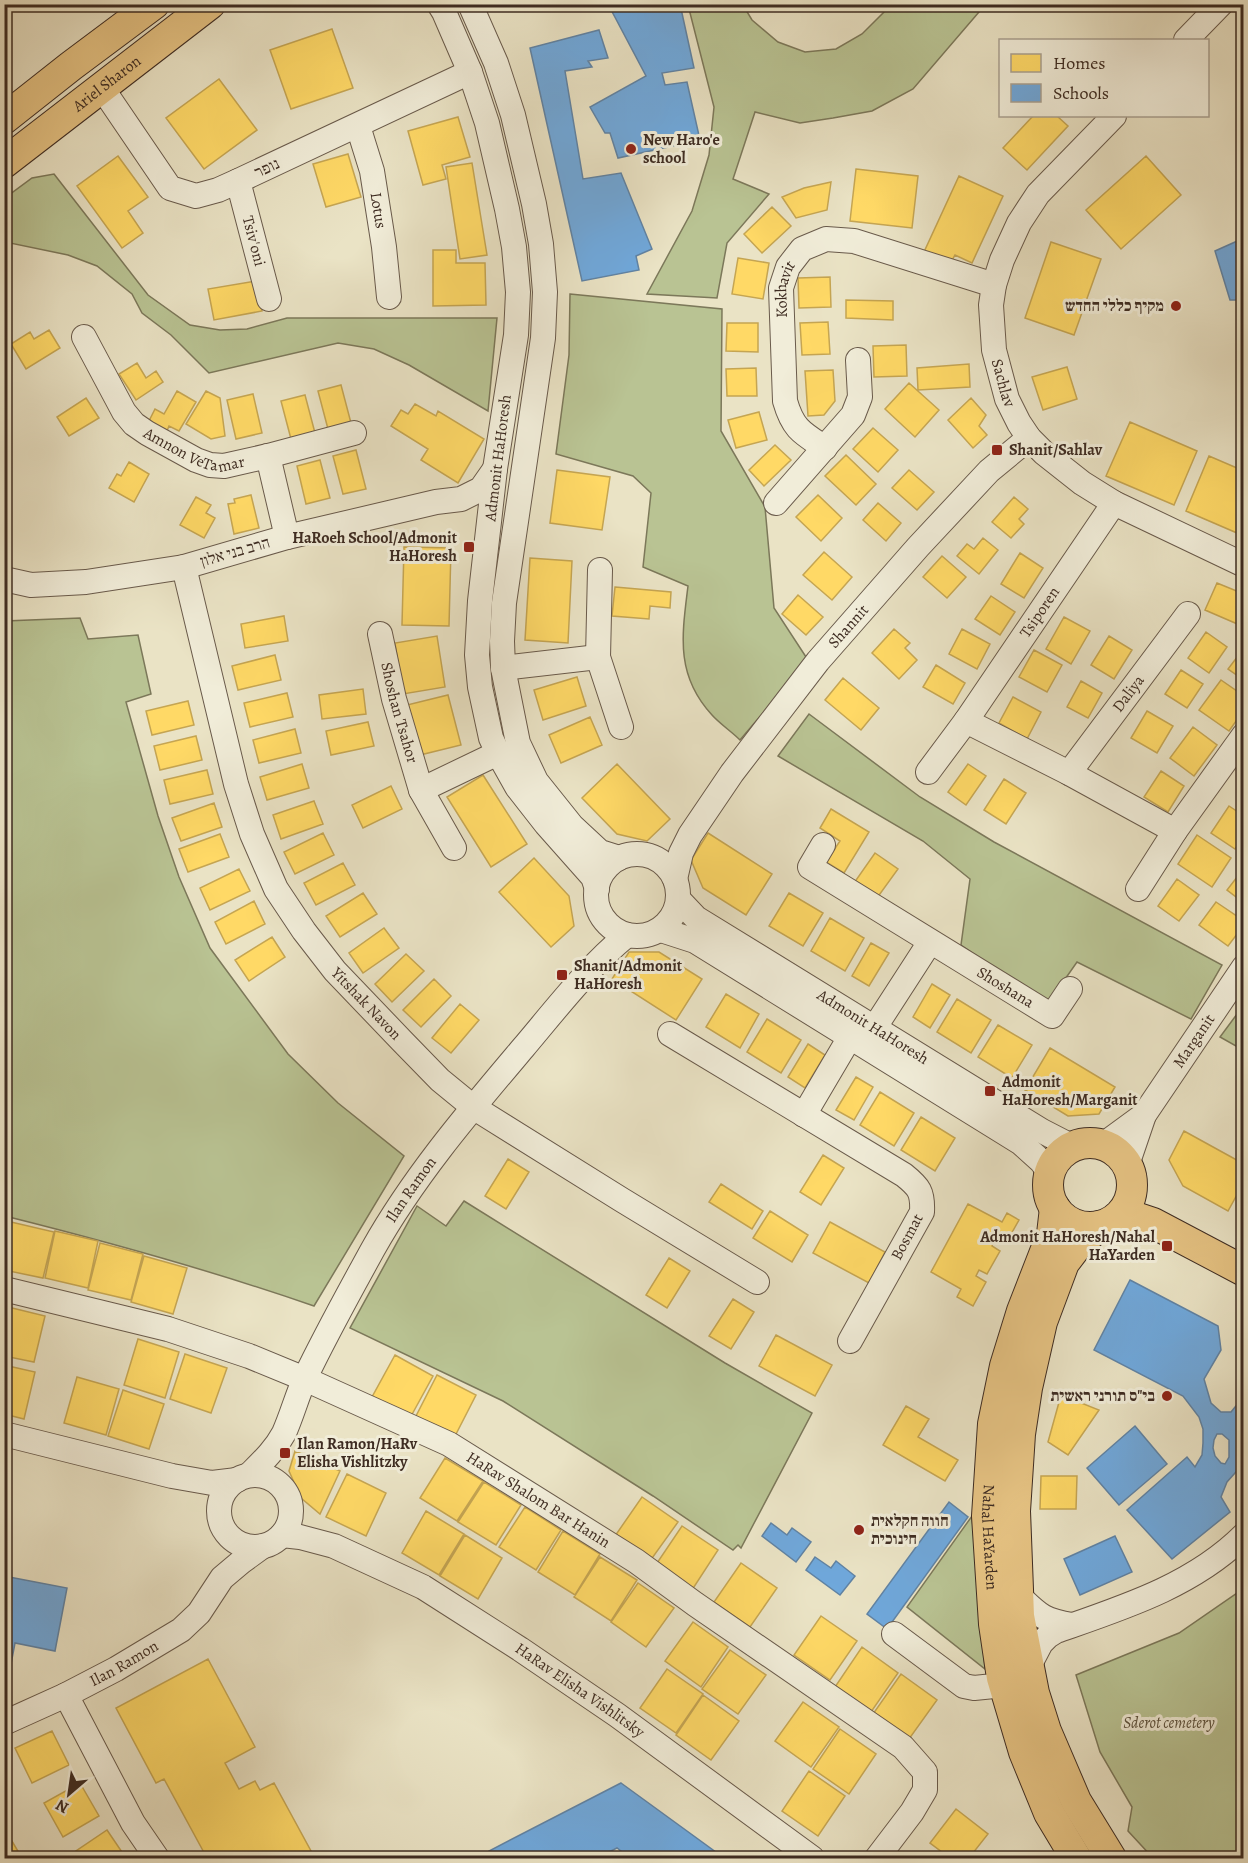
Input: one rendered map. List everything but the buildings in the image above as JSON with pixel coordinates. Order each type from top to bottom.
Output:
[{"type":"main road","name":"Ariel Sharon","points":[[4,119],[154,4]]},
{"type":"main road","name":"Ariel Sharon","points":[[4,162],[210,4]]},
{"type":"main road","points":[[1244,1249],[1150,1199],[1116,1152],[1103,1145],[1091,1143],[1073,1147],[1057,1159],[1050,1173],[1049,1193],[1055,1208],[1074,1224],[1086,1227],[1138,1218],[1153,1223],[1244,1271]]},
{"type":"main road","points":[[1108,1222],[1125,1209],[1130,1198],[1130,1174]]},
{"type":"main road","name":"Nahal HaYarden","points":[[1055,1208],[1052,1234],[1018,1322],[1005,1366],[993,1424],[987,1516],[994,1624],[1004,1685],[1024,1752],[1049,1813],[1076,1858]]},
{"type":"main road","name":"Nahal HaYarden","points":[[1108,1222],[1077,1246],[1064,1263],[1042,1322],[1020,1434],[1015,1511],[1019,1616],[1034,1693],[1046,1731],[1076,1801],[1111,1858]]},
{"type":"street","name":"Admonit HaHoresh","points":[[439,4],[470,72],[487,123],[514,247],[518,292],[516,335],[495,469],[480,601],[477,655],[480,687],[491,738],[498,753],[518,787],[546,824],[593,876],[597,889]]},
{"type":"street","name":"Admonit HaHoresh","points":[[470,4],[496,63],[513,115],[534,204],[541,244],[545,292],[543,338],[504,603],[503,668],[518,743],[536,780],[572,826],[600,852],[619,858]]},
{"type":"street","points":[[1187,39],[1221,4]]},
{"type":"street","name":"נופר","points":[[102,88],[170,188],[196,196],[238,181],[470,72]]},
{"type":"street","name":"Sachlav","points":[[1113,117],[1038,194],[1019,223],[1002,260],[994,285],[991,305],[994,350],[1007,399],[1029,438],[1057,464],[1114,503],[1244,565]]},
{"type":"street","name":"Lotus","points":[[358,126],[372,171],[389,297]]},
{"type":"street","name":"Tsiv'oni","points":[[238,181],[269,299]]},
{"type":"street","name":"Kokhavit","points":[[825,448],[801,433],[790,419],[785,401],[781,288],[788,267],[802,249],[826,239],[854,241],[994,285]]},
{"type":"street","name":"Amnon VeTamar","points":[[84,337],[124,412],[134,424],[196,460],[210,465],[224,466],[354,433]]},
{"type":"street","points":[[776,503],[853,415],[860,398],[858,360]]},
{"type":"street","name":"Shannit","points":[[677,889],[681,853],[690,835],[732,773],[818,661],[918,547],[981,480],[1029,438]]},
{"type":"street","points":[[268,456],[287,537]]},
{"type":"street","name":"הרב בני אלון","points":[[4,579],[31,585],[86,582],[184,567],[287,537],[436,502],[461,499],[481,489],[495,469]]},
{"type":"street","name":"הרב בני אלון","points":[[436,502],[468,509],[476,517],[482,529],[487,554]]},
{"type":"street","name":"Tsiporen","points":[[928,772],[966,721],[1114,503]]},
{"type":"street","name":"Yitshak Navon","points":[[184,567],[236,784],[252,834],[276,889],[304,931],[356,995],[441,1080],[473,1107],[757,1282]]},
{"type":"street","points":[[600,570],[598,657],[621,728]]},
{"type":"street","name":"הרב בני אלון","points":[[4,597],[31,585]]},
{"type":"street","name":"Daliya","points":[[1069,773],[1188,614]]},
{"type":"street","name":"Shoshan Tsahor","points":[[380,634],[394,699],[421,790],[454,848]]},
{"type":"street","points":[[503,668],[598,657]]},
{"type":"street","points":[[966,721],[1069,773],[1175,831]]},
{"type":"street","points":[[1138,889],[1175,831],[1244,735]]},
{"type":"street","points":[[421,790],[498,753]]},
{"type":"street","name":"Shannit","points":[[643,855],[672,846],[690,835]]},
{"type":"street","name":"Shoshana","points":[[823,844],[810,867],[1052,1016],[1070,989]]},
{"type":"street","points":[[643,855],[651,856],[663,863],[677,889],[672,917],[661,930],[641,936],[627,935],[614,928],[603,918],[597,904],[597,889],[604,871],[619,858],[643,855]]},
{"type":"street","name":"Admonit HaHoresh","points":[[677,889],[696,918],[1041,1131],[1073,1147]]},
{"type":"street","name":"Ilan Ramon","points":[[585,975],[598,944],[603,918]]},
{"type":"street","name":"Admonit HaHoresh","points":[[661,930],[695,941],[1021,1143],[1041,1161],[1050,1173]]},
{"type":"street","name":"Ilan Ramon","points":[[243,1477],[268,1457],[283,1434],[305,1379],[374,1247],[415,1183],[473,1107],[585,975],[627,935]]},
{"type":"street","points":[[875,1027],[930,942]]},
{"type":"street","name":"Marganit","points":[[1103,1145],[1144,1115],[1244,967]]},
{"type":"street","name":"Bosmat","points":[[670,1034],[917,1185],[923,1199],[922,1212],[850,1341]]},
{"type":"street","points":[[804,1115],[850,1037]]},
{"type":"street","name":"Marganit","points":[[1130,1174],[1144,1115]]},
{"type":"street","name":"HaRav Shalom Bar Hanin","points":[[4,1289],[168,1329],[249,1356],[305,1379],[448,1444],[636,1561],[903,1747],[925,1772],[925,1790],[912,1812],[877,1858]]},
{"type":"street","points":[[4,1434],[172,1476],[212,1483],[261,1475],[273,1479],[285,1491],[291,1506],[288,1527],[272,1540],[252,1546],[242,1544],[233,1538],[208,1502],[172,1476]]},
{"type":"street","name":"Ilan Ramon","points":[[283,1434],[280,1461],[285,1491]]},
{"type":"street","points":[[222,1522],[220,1504],[223,1494],[229,1486],[243,1477]]},
{"type":"street","name":"HaRav Elisha Vishlitsky","points":[[285,1491],[309,1525],[334,1546]]},
{"type":"street","name":"Ilan Ramon","points":[[222,1522],[225,1553],[222,1578]]},
{"type":"street","points":[[1029,1666],[1047,1636],[1056,1630],[1120,1608],[1177,1584],[1244,1535]]},
{"type":"street","name":"HaRav Elisha Vishlitsky","points":[[272,1540],[300,1537],[334,1546],[423,1587],[617,1715],[812,1858]]},
{"type":"street","name":"Ilan Ramon","points":[[4,1723],[116,1670],[181,1630],[199,1614],[222,1578],[272,1540]]},
{"type":"street","points":[[1018,1595],[1050,1622],[1072,1625]]},
{"type":"street","points":[[894,1634],[964,1686],[974,1688],[1004,1685]]},
{"type":"street","points":[[66,1695],[133,1823],[157,1858]]},
{"type":"green space","points":[[688,5],[743,5],[752,20],[778,42],[805,52],[836,49],[862,34],[884,12],[887,5],[985,5],[913,89],[872,111],[800,123],[755,112],[733,179],[769,194],[727,243],[717,298],[647,294],[692,211],[709,155],[714,107]]},
{"type":"green space","points":[[54,174],[148,295],[190,325],[220,330],[247,329],[287,318],[497,318],[488,411],[409,365],[374,349],[338,343],[209,373],[171,335],[142,313],[132,294],[97,266],[68,255],[5,242],[5,198],[32,178]]},
{"type":"green space","points":[[570,294],[722,309],[721,431],[765,507],[774,608],[808,660],[740,740],[715,718],[700,700],[692,685],[687,670],[683,638],[688,586],[643,567],[651,493],[633,476],[556,454],[569,355]]},
{"type":"green space","points":[[80,618],[88,639],[138,635],[151,694],[126,702],[158,816],[179,877],[210,948],[288,1054],[338,1103],[404,1156],[314,1306],[161,1258],[5,1216],[5,621]]},
{"type":"green space","points":[[809,714],[920,797],[994,842],[1222,965],[1191,1019],[1077,962],[1047,1005],[961,945],[970,879],[923,841],[778,756]]},
{"type":"green space","points":[[1243,1006],[1243,1050],[1220,1037]]},
{"type":"green space","points":[[464,1201],[725,1363],[812,1413],[741,1548],[738,1545],[733,1550],[653,1496],[503,1401],[350,1328],[417,1206],[446,1226]]},
{"type":"green space","points":[[972,1516],[985,1669],[907,1607]]},
{"type":"green space","name":"Sderot cemetery","points":[[1243,1589],[1243,1858],[1153,1858],[1128,1831],[1132,1807],[1100,1752],[1076,1675],[1179,1633]]},
{"type":"place","name":"New Haro'e school","points":[[631,149]]},
{"type":"place","name":"מקיף כללי החדש","points":[[1176,306]]},
{"type":"place","name":"Shanit/Sahlav","points":[[997,450]]},
{"type":"place","name":"HaRoeh School/Admonit HaHoresh","points":[[469,547]]},
{"type":"place","name":"Shanit/Admonit HaHoresh","points":[[562,975]]},
{"type":"place","name":"Admonit HaHoresh/Marganit","points":[[990,1091]]},
{"type":"place","name":"Admonit HaHoresh/Nahal HaYarden","points":[[1167,1246]]},
{"type":"place","name":"בי\"ס תורני ראשית","points":[[1167,1396]]},
{"type":"place","name":"Ilan Ramon/HaRv Elisha Vishlitzky","points":[[285,1453]]},
{"type":"place","name":"חווה חקלאית חינוכית","points":[[859,1530]]}]
